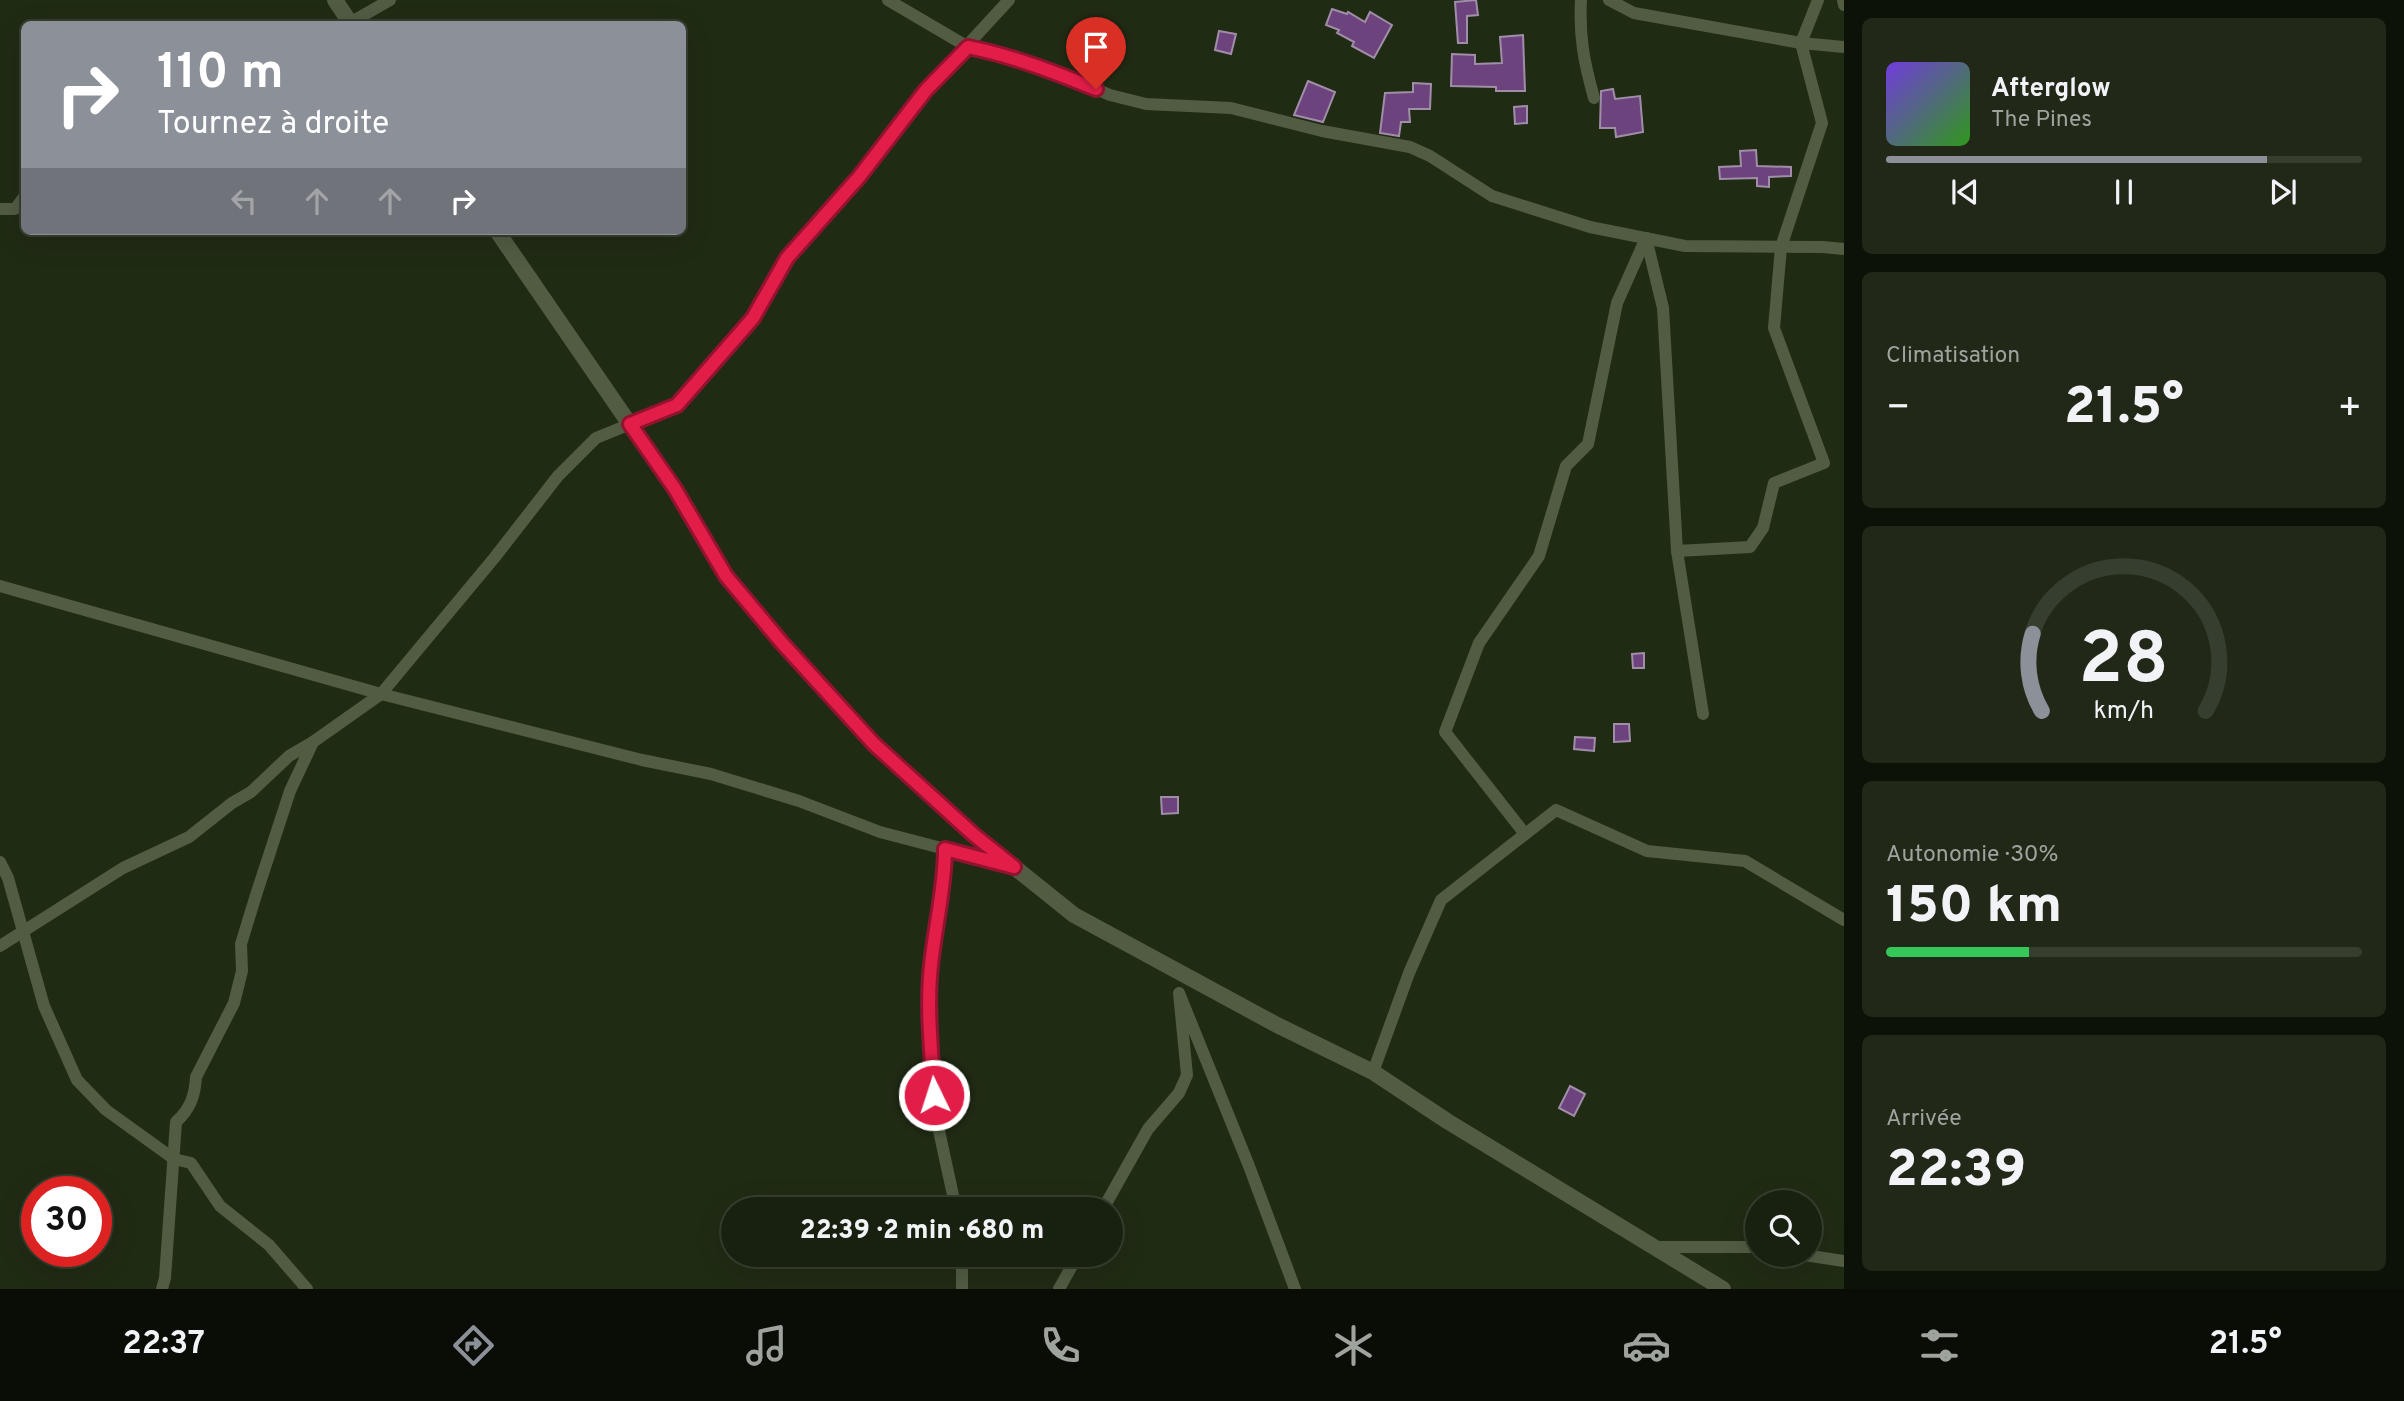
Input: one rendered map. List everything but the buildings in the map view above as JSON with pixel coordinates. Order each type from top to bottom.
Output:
[{"type":"street","points":[[335,0],[348,21]]},
{"type":"street","points":[[355,21],[390,0]]},
{"type":"street","points":[[888,0],[968,47],[1000,53],[1041,66],[1111,95],[1146,104],[1231,108],[1322,131],[1410,147],[1430,156],[1492,196],[1590,227],[1685,246],[1844,249]]},
{"type":"street","points":[[0,946],[123,868],[190,837],[232,803],[251,792],[289,756],[381,694],[495,557],[558,476],[596,438],[677,405],[753,318],[787,258],[859,177],[926,90],[1009,0]]},
{"type":"street","points":[[1581,0],[1579,27],[1582,56],[1594,97]]},
{"type":"street","points":[[1609,0],[1634,13],[1801,43],[1844,47]]},
{"type":"street","points":[[1677,551],[1750,547],[1763,528],[1774,483],[1824,463],[1774,328],[1781,247],[1822,123],[1801,43],[1818,0]]},
{"type":"street","points":[[0,209],[15,209],[21,201]]},
{"type":"street","points":[[500,235],[675,489],[726,576],[782,643],[874,744],[974,835],[1074,915],[1277,1025],[1373,1072],[1447,1121],[1723,1289]]},
{"type":"street","points":[[1646,238],[1664,308],[1677,551],[1703,714]]},
{"type":"street","points":[[1525,834],[1445,732],[1479,643],[1539,556],[1566,466],[1588,444],[1617,303],[1646,238]]},
{"type":"street","points":[[0,586],[381,694],[629,757],[711,774],[799,801],[880,832],[1014,867]]},
{"type":"street","points":[[162,1289],[176,1122],[189,1110],[196,1088],[196,1077],[234,1003],[242,971],[241,944],[290,791],[313,741]]},
{"type":"street","points":[[1373,1072],[1409,973],[1441,900],[1556,810],[1647,851],[1745,860],[1844,920]]},
{"type":"street","points":[[945,849],[945,878],[929,979],[930,1030],[936,1117],[953,1197]]},
{"type":"street","points":[[0,862],[8,878],[44,1006],[77,1080],[106,1110],[174,1159],[191,1163],[220,1206],[269,1245],[307,1289]]},
{"type":"street","points":[[1172,968],[1295,1289]]},
{"type":"street","points":[[1110,1197],[1148,1129],[1179,1093],[1187,1075],[1180,993]]},
{"type":"street","points":[[1656,1247],[1745,1247]]},
{"type":"street","points":[[1822,1258],[1844,1261]]},
{"type":"street","points":[[962,1267],[962,1289]]},
{"type":"street","points":[[1059,1289],[1071,1267]]},
{"type":"route","points":[[934,1095],[929,979],[945,878],[945,849],[1014,867],[974,835],[874,744],[782,643],[726,576],[675,489],[630,424],[677,405],[717,356],[753,318],[787,258],[859,177],[926,90],[968,47],[1000,53],[1041,66],[1096,89]]}]
